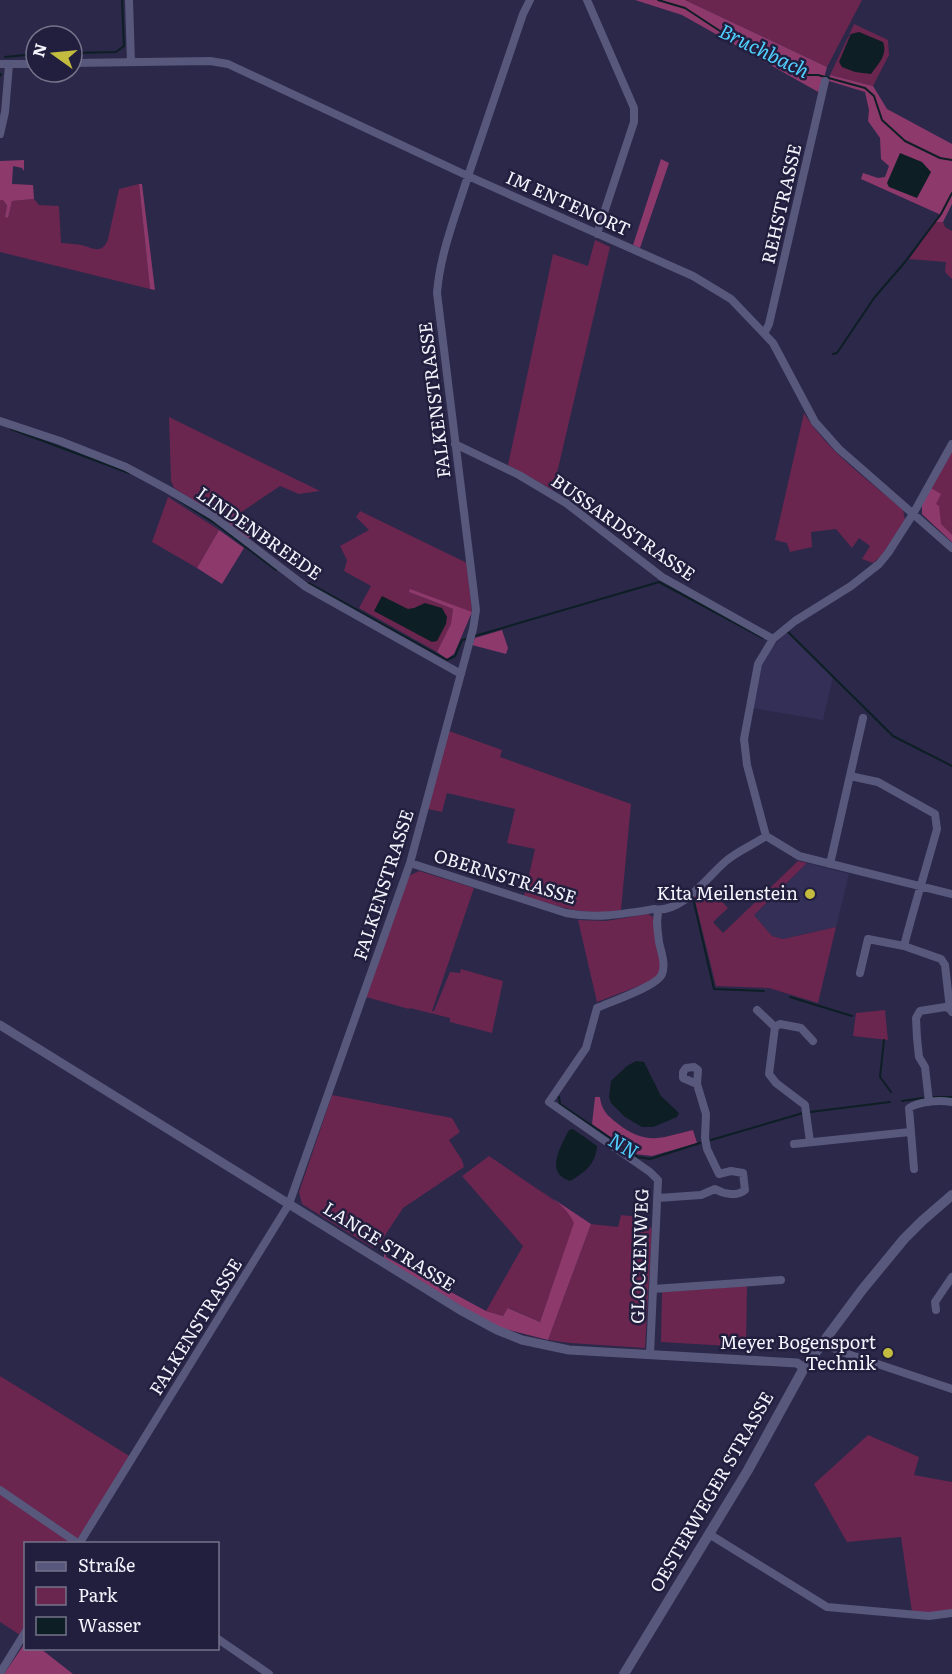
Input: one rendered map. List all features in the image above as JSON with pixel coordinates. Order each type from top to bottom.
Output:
[{"type":"main road","name":"OESTERWEGER STRASSE","points":[[624,1674],[748,1470],[804,1368],[904,1239],[952,1195]]},
{"type":"street","points":[[129,0],[132,62]]},
{"type":"street","name":"FALKENSTRASSE","points":[[80,1542],[289,1204],[410,863],[473,629],[476,610],[437,293],[438,274],[468,176],[523,14],[530,0]]},
{"type":"street","points":[[587,0],[634,108],[634,122],[597,234]]},
{"type":"street","name":"IM ENTENORT","points":[[84,63],[210,61],[228,64],[468,176],[693,276],[731,299],[765,333],[773,343],[815,422],[839,449],[952,548]]},
{"type":"street","points":[[0,134],[4,112],[4,64],[24,64]]},
{"type":"street","name":"REHSTRASSE","points":[[765,333],[772,313],[825,81]]},
{"type":"street","name":"LINDENBREEDE","points":[[0,421],[126,467],[167,489],[213,516],[306,587],[461,674]]},
{"type":"street","name":"BUSSARDSTRASSE","points":[[455,444],[519,475],[566,502],[662,577],[773,639]]},
{"type":"street","points":[[952,444],[913,514],[879,564],[851,586],[795,621],[773,639],[758,664],[744,739],[747,765],[766,836],[799,856],[952,894]]},
{"type":"street","points":[[830,864],[863,718]]},
{"type":"street","points":[[850,776],[878,783],[935,814],[937,829],[904,946]]},
{"type":"street","name":"OBERNSTRASSE","points":[[410,863],[540,905],[584,917],[605,917],[659,910],[688,898],[725,862],[766,836]]},
{"type":"street","name":"GLOCKENWEG","points":[[650,1354],[658,1180],[549,1102],[586,1048],[597,1008],[653,983],[662,976],[664,967],[657,928],[659,910]]},
{"type":"street","points":[[860,973],[868,939],[904,946],[941,959],[945,965],[951,1010]]},
{"type":"street","points":[[929,1102],[925,1067],[919,1057],[916,1018],[920,1011],[945,1007],[951,1010]]},
{"type":"street","points":[[758,1010],[775,1028]]},
{"type":"street","points":[[810,1142],[805,1105],[776,1083],[769,1074],[775,1028],[780,1024],[801,1028],[813,1041]]},
{"type":"street","name":"LANGE STRASSE","points":[[0,1025],[460,1310],[497,1330],[522,1340],[568,1350],[797,1363],[804,1368]]},
{"type":"street","points":[[698,1084],[706,1114],[707,1149],[720,1174],[716,1189]]},
{"type":"street","points":[[915,1169],[909,1108],[929,1102],[952,1102]]},
{"type":"street","points":[[794,1144],[910,1132]]},
{"type":"street","points":[[658,1198],[701,1195],[716,1189],[729,1194],[741,1193],[745,1190],[743,1173],[731,1171],[720,1174]]},
{"type":"street","points":[[936,1310],[935,1302],[952,1277]]},
{"type":"street","points":[[653,1289],[781,1280]]},
{"type":"street","points":[[822,1342],[839,1352],[952,1389]]},
{"type":"street","points":[[0,1490],[78,1542]]},
{"type":"street","points":[[709,1534],[827,1607],[929,1616],[952,1613]]},
{"type":"street","points":[[0,1673],[24,1634]]},
{"type":"street","points":[[219,1639],[269,1674]]},
{"type":"shaded area","points":[[635,0],[685,0],[827,67],[820,93],[682,15]]},
{"type":"shaded area","points":[[830,75],[873,86],[887,109],[952,144],[952,204],[943,222],[935,222],[941,216],[939,214],[861,179],[863,173],[878,178],[885,177],[889,166],[881,159],[880,138],[868,121],[869,110],[865,92],[829,81]]},
{"type":"shaded area","points":[[661,159],[669,163],[640,248],[633,245]]},
{"type":"shaded area","points":[[24,160],[24,171],[22,168],[13,166],[12,184],[33,185],[34,199],[12,201],[8,218],[5,217],[7,206],[3,200],[0,200],[0,161]]},
{"type":"shaded area","points":[[139,184],[142,184],[155,290],[150,289]]},
{"type":"shaded area","points":[[931,488],[941,494],[936,504],[939,506],[941,524],[952,535],[952,542],[922,514],[922,505]]},
{"type":"shaded area","points":[[232,511],[259,531],[248,538],[221,518]]},
{"type":"shaded area","points":[[219,530],[244,548],[222,584],[197,568]]},
{"type":"shaded area","points":[[410,589],[472,612],[454,654],[447,659],[437,652],[451,624],[453,609],[409,592]]},
{"type":"shaded area","points":[[502,630],[508,648],[506,654],[472,645],[475,638]]},
{"type":"shaded area","points":[[787,632],[833,677],[823,720],[752,708],[761,665],[773,646]]},
{"type":"shaded area","name":"Kita Meilenstein","points":[[807,863],[849,874],[836,927],[783,939],[772,936],[754,915]]},
{"type":"shaded area","points":[[595,1097],[600,1097],[603,1109],[611,1118],[636,1135],[654,1138],[693,1130],[697,1143],[652,1156],[635,1154],[592,1124]]},
{"type":"shaded area","points":[[551,1197],[591,1224],[548,1340],[501,1328],[383,1260],[385,1251],[386,1257],[486,1311],[503,1316],[508,1308],[540,1322],[574,1223],[567,1211]]},
{"type":"shaded area","points":[[24,1644],[24,1650],[42,1650],[73,1674],[4,1674]]},
{"type":"green space","points":[[685,0],[862,0],[827,67]]},
{"type":"green space","points":[[854,24],[888,40],[889,55],[873,86],[830,75],[850,35],[839,61],[851,34],[849,35]]},
{"type":"green space","points":[[139,184],[150,289],[0,252],[0,200],[3,200],[7,207],[5,217],[8,218],[12,201],[34,199],[39,205],[59,206],[61,243],[100,249],[108,239],[119,189]]},
{"type":"green space","points":[[935,222],[943,222],[945,227],[952,231],[952,279],[945,272],[946,262],[909,259]]},
{"type":"green space","points":[[595,240],[610,247],[553,490],[508,465],[553,254],[588,266]]},
{"type":"green space","points":[[804,413],[837,453],[903,510],[905,520],[883,554],[873,563],[862,559],[870,546],[859,538],[852,548],[836,529],[811,532],[812,547],[790,552],[787,543],[775,540]]},
{"type":"green space","points":[[169,417],[320,491],[299,494],[280,486],[237,515],[232,511],[221,518],[174,488],[171,481]]},
{"type":"green space","points":[[952,449],[952,542],[922,514],[922,505]]},
{"type":"green space","points":[[168,497],[219,530],[197,568],[152,542]]},
{"type":"green space","points":[[360,511],[467,563],[472,612],[409,592],[453,609],[452,624],[437,652],[359,608],[371,586],[344,571],[347,560],[340,546],[369,530],[356,517]]},
{"type":"green space","points":[[449,731],[502,750],[500,757],[631,804],[621,910],[584,911],[560,907],[524,896],[535,849],[507,843],[515,809],[447,793],[442,812],[428,809]]},
{"type":"green space","points":[[798,861],[807,863],[754,915],[772,936],[783,939],[836,927],[818,1003],[769,988],[716,986],[694,897],[706,886],[728,908],[713,922],[723,933]]},
{"type":"green space","points":[[419,871],[474,888],[432,1011],[434,1011],[450,972],[460,973],[461,969],[503,981],[492,1033],[450,1022],[450,1018],[366,997],[409,876]]},
{"type":"green space","points":[[648,914],[653,917],[661,968],[659,975],[652,981],[597,1002],[578,920],[606,921]]},
{"type":"green space","points":[[885,1010],[888,1040],[853,1036],[856,1013]]},
{"type":"green space","points":[[332,1095],[452,1118],[460,1132],[449,1140],[464,1167],[403,1208],[378,1246],[373,1248],[302,1204],[299,1192]]},
{"type":"green space","points":[[489,1156],[561,1205],[575,1223],[540,1322],[509,1308],[503,1316],[486,1311],[523,1246],[462,1176]]},
{"type":"green space","points":[[621,1215],[639,1217],[652,1229],[645,1348],[548,1340],[591,1224],[618,1227]]},
{"type":"green space","points":[[747,1286],[746,1347],[661,1342],[662,1292]]},
{"type":"green space","points":[[0,1376],[131,1457],[81,1537],[75,1538],[0,1488]]},
{"type":"green space","points":[[868,1435],[919,1457],[914,1475],[952,1482],[952,1611],[928,1614],[912,1612],[901,1537],[847,1542],[814,1484]]},
{"type":"green space","points":[[0,1494],[73,1542],[24,1542],[24,1628],[20,1635],[0,1622]]},
{"type":"water","points":[[859,32],[883,42],[883,55],[871,74],[855,72],[842,67],[839,62],[851,34]]},
{"type":"water","points":[[900,153],[922,162],[931,172],[917,198],[889,187],[887,183]]},
{"type":"water","points":[[382,596],[408,609],[425,603],[442,608],[447,617],[446,624],[437,641],[432,642],[374,611]]},
{"type":"water","points":[[636,1061],[644,1062],[661,1096],[679,1113],[677,1117],[653,1127],[642,1127],[625,1117],[611,1103],[609,1097],[611,1081]]},
{"type":"water","points":[[573,1129],[597,1146],[592,1163],[570,1181],[562,1177],[556,1166],[562,1144],[569,1130]]},
{"type":"waterway","points":[[84,53],[116,52],[124,46],[122,0]]},
{"type":"waterway","name":"Bruchbach","points":[[658,0],[685,8],[720,31],[765,48],[792,68],[808,75],[818,75],[865,88],[874,96],[882,120],[905,141],[940,158],[952,160]]},
{"type":"waterway","points":[[5,57],[24,55]]},
{"type":"waterway","points":[[833,354],[837,353],[874,298],[941,214],[952,193]]},
{"type":"waterway","points":[[11,429],[129,473]]},
{"type":"waterway","points":[[174,497],[216,524],[276,570]]},
{"type":"waterway","points":[[475,636],[659,582],[763,638]]},
{"type":"waterway","points":[[309,583],[447,660],[455,656],[462,640],[467,639]]},
{"type":"waterway","points":[[787,631],[893,736],[952,766]]},
{"type":"waterway","points":[[693,898],[714,989],[764,991]]},
{"type":"waterway","points":[[790,997],[852,1016]]},
{"type":"waterway","points":[[884,1040],[880,1077],[891,1092]]},
{"type":"waterway","name":"NN","points":[[559,1097],[560,1104],[638,1157],[650,1159],[700,1143]]},
{"type":"waterway","name":"NN","points":[[934,1097],[952,1097]]},
{"type":"waterway","name":"NN","points":[[902,1101],[923,1098]]},
{"type":"waterway","name":"NN","points":[[810,1112],[890,1102]]},
{"type":"waterway","name":"NN","points":[[711,1140],[803,1113]]},
{"type":"place","name":"Kita Meilenstein","points":[[810,894]]},
{"type":"place","name":"Meyer Bogensport Technik","points":[[888,1353]]}]
